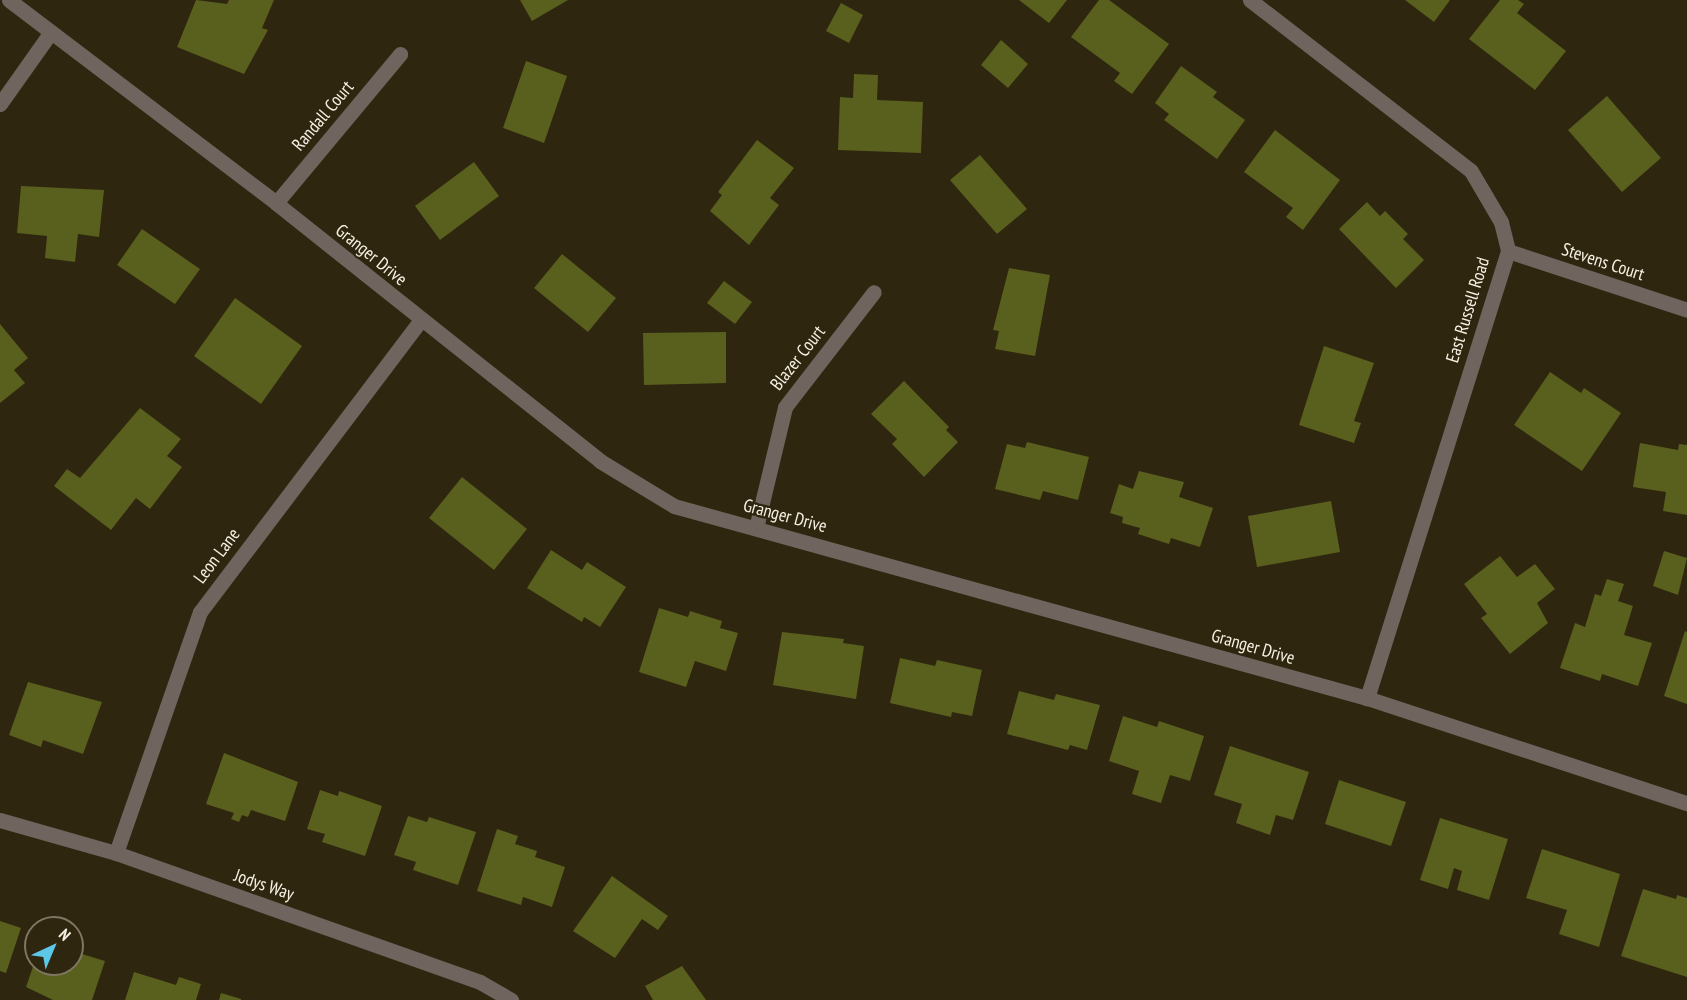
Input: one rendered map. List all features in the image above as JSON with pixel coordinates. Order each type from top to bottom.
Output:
[{"type":"street","name":"Granger Drive","points":[[9,0],[276,203],[600,461],[674,506],[1367,699],[1687,803]]},
{"type":"street","name":"East Russell Road","points":[[1250,0],[1471,171],[1501,222],[1508,251],[1367,699]]},
{"type":"street","points":[[0,104],[51,32]]},
{"type":"street","name":"Randall Court","points":[[276,203],[400,54]]},
{"type":"street","name":"Stevens Court","points":[[1508,251],[1687,310]]},
{"type":"street","name":"Blazer Court","points":[[756,528],[785,407],[874,292]]},
{"type":"street","name":"Leon Lane","points":[[116,853],[200,612],[421,320]]},
{"type":"street","name":"Jodys Way","points":[[0,820],[116,853],[480,982],[511,1000]]},
{"type":"building","points":[[196,0],[227,4],[229,0],[274,0],[262,28],[268,30],[244,74],[177,47]]},
{"type":"building","points":[[520,0],[568,0],[532,21]]},
{"type":"building","points":[[1019,0],[1067,0],[1049,23]]},
{"type":"building","points":[[1099,0],[1109,0],[1169,44],[1132,94],[1114,81],[1120,73],[1071,37]]},
{"type":"building","points":[[1405,0],[1450,0],[1434,22]]},
{"type":"building","points":[[1500,0],[1518,0],[1524,4],[1517,13],[1566,51],[1535,90],[1469,39]]},
{"type":"building","points":[[841,3],[863,15],[849,43],[826,31]]},
{"type":"building","points":[[1001,40],[1028,64],[1008,88],[981,65]]},
{"type":"building","points":[[526,61],[567,76],[544,143],[503,128]]},
{"type":"building","points":[[1181,66],[1217,92],[1213,97],[1245,120],[1217,159],[1164,120],[1169,114],[1155,103]]},
{"type":"building","points":[[854,74],[878,75],[877,100],[923,102],[921,153],[838,150],[840,97],[853,98]]},
{"type":"building","points":[[1607,96],[1661,158],[1622,192],[1568,130]]},
{"type":"building","points":[[1275,130],[1340,180],[1303,230],[1286,217],[1293,208],[1244,172]]},
{"type":"building","points":[[757,140],[794,168],[770,198],[779,205],[749,245],[710,211],[722,195],[718,192]]},
{"type":"building","points":[[980,155],[1027,209],[997,234],[950,180]]},
{"type":"building","points":[[474,162],[499,196],[440,240],[415,206]]},
{"type":"building","points":[[21,186],[104,190],[99,237],[78,234],[75,262],[45,258],[47,236],[17,233]]},
{"type":"building","points":[[1367,202],[1380,216],[1385,211],[1408,234],[1403,239],[1424,260],[1396,288],[1339,229]]},
{"type":"building","points":[[142,229],[200,269],[175,304],[117,265]]},
{"type":"building","points":[[562,254],[616,298],[588,332],[534,288]]},
{"type":"building","points":[[1009,268],[1050,275],[1035,356],[995,349],[999,331],[993,330]]},
{"type":"building","points":[[724,281],[752,302],[735,324],[707,303]]},
{"type":"building","points":[[235,298],[302,346],[261,404],[194,356]]},
{"type":"building","points":[[0,324],[28,358],[14,370],[25,383],[0,403]]},
{"type":"building","points":[[726,332],[726,383],[644,385],[643,333]]},
{"type":"building","points":[[1324,346],[1374,363],[1354,421],[1361,423],[1354,443],[1299,425]]},
{"type":"building","points":[[1550,372],[1581,393],[1584,388],[1621,413],[1582,471],[1514,425]]},
{"type":"building","points":[[904,381],[949,427],[946,430],[958,442],[924,477],[892,444],[897,439],[871,414]]},
{"type":"building","points":[[140,408],[181,439],[167,456],[182,467],[150,509],[136,498],[111,530],[54,486],[67,469],[80,478]]},
{"type":"building","points":[[1027,442],[1089,457],[1078,500],[1043,491],[1040,500],[995,489],[1007,444],[1025,448]]},
{"type":"building","points":[[1640,443],[1678,450],[1679,444],[1687,445],[1687,515],[1663,511],[1666,492],[1633,487]]},
{"type":"building","points":[[1139,471],[1184,482],[1179,497],[1213,508],[1200,547],[1171,538],[1169,544],[1138,534],[1140,528],[1122,523],[1123,517],[1110,513],[1119,484],[1133,489]]},
{"type":"building","points":[[462,477],[527,529],[494,570],[429,518]]},
{"type":"building","points":[[1331,501],[1340,552],[1257,567],[1248,516]]},
{"type":"building","points":[[551,550],[582,570],[587,562],[626,587],[600,627],[584,617],[582,622],[527,588]]},
{"type":"building","points":[[1664,551],[1687,558],[1678,595],[1653,586]]},
{"type":"building","points":[[1500,556],[1517,577],[1535,564],[1555,589],[1537,603],[1548,623],[1510,654],[1481,618],[1487,614],[1464,584]]},
{"type":"building","points":[[1607,579],[1624,584],[1618,601],[1633,606],[1624,635],[1652,643],[1638,686],[1602,674],[1600,681],[1560,668],[1575,623],[1585,627],[1595,594],[1601,596]]},
{"type":"building","points":[[659,608],[688,617],[690,611],[722,621],[720,628],[738,633],[726,671],[695,661],[686,687],[639,672]]},
{"type":"building","points":[[1685,631],[1687,632],[1687,704],[1664,696]]},
{"type":"building","points":[[782,632],[844,639],[843,643],[864,646],[856,699],[773,685]]},
{"type":"building","points":[[900,658],[935,666],[937,660],[982,670],[972,716],[952,712],[951,717],[890,703]]},
{"type":"building","points":[[28,682],[102,702],[83,754],[43,740],[41,747],[9,735]]},
{"type":"building","points":[[1019,691],[1054,700],[1056,694],[1100,705],[1087,750],[1070,745],[1068,750],[1007,734]]},
{"type":"building","points":[[1123,716],[1157,727],[1159,721],[1204,736],[1190,781],[1170,775],[1161,803],[1132,794],[1139,771],[1109,761]]},
{"type":"building","points":[[1230,746],[1309,772],[1293,820],[1276,815],[1270,835],[1236,823],[1242,804],[1214,795]]},
{"type":"building","points":[[224,753],[298,782],[285,821],[251,810],[248,817],[242,815],[239,822],[231,819],[234,813],[206,804]]},
{"type":"building","points":[[1339,780],[1406,802],[1391,846],[1325,824]]},
{"type":"building","points":[[320,790],[338,796],[339,791],[382,806],[365,856],[322,842],[325,834],[307,829]]},
{"type":"building","points":[[408,816],[427,822],[429,817],[476,832],[458,885],[413,870],[416,862],[394,855]]},
{"type":"building","points":[[1440,818],[1508,839],[1489,900],[1457,890],[1462,871],[1454,868],[1448,889],[1420,880]]},
{"type":"building","points":[[497,829],[518,836],[515,844],[537,851],[535,857],[565,867],[552,907],[523,897],[521,905],[477,891]]},
{"type":"building","points":[[1542,849],[1620,874],[1599,947],[1559,934],[1567,910],[1526,898]]},
{"type":"building","points":[[612,876],[668,916],[658,930],[642,919],[615,958],[573,931]]},
{"type":"building","points":[[1643,889],[1676,899],[1677,895],[1687,898],[1687,977],[1621,956]]},
{"type":"building","points":[[0,921],[21,928],[6,973],[0,971]]},
{"type":"building","points":[[84,955],[105,961],[92,1000],[53,1000],[26,987],[30,976],[84,976]]},
{"type":"building","points":[[682,966],[706,1000],[653,1000],[645,986]]},
{"type":"building","points":[[134,972],[176,985],[179,977],[201,984],[196,1000],[125,1000]]},
{"type":"building","points":[[221,993],[241,999],[241,1000],[219,1000]]}]
